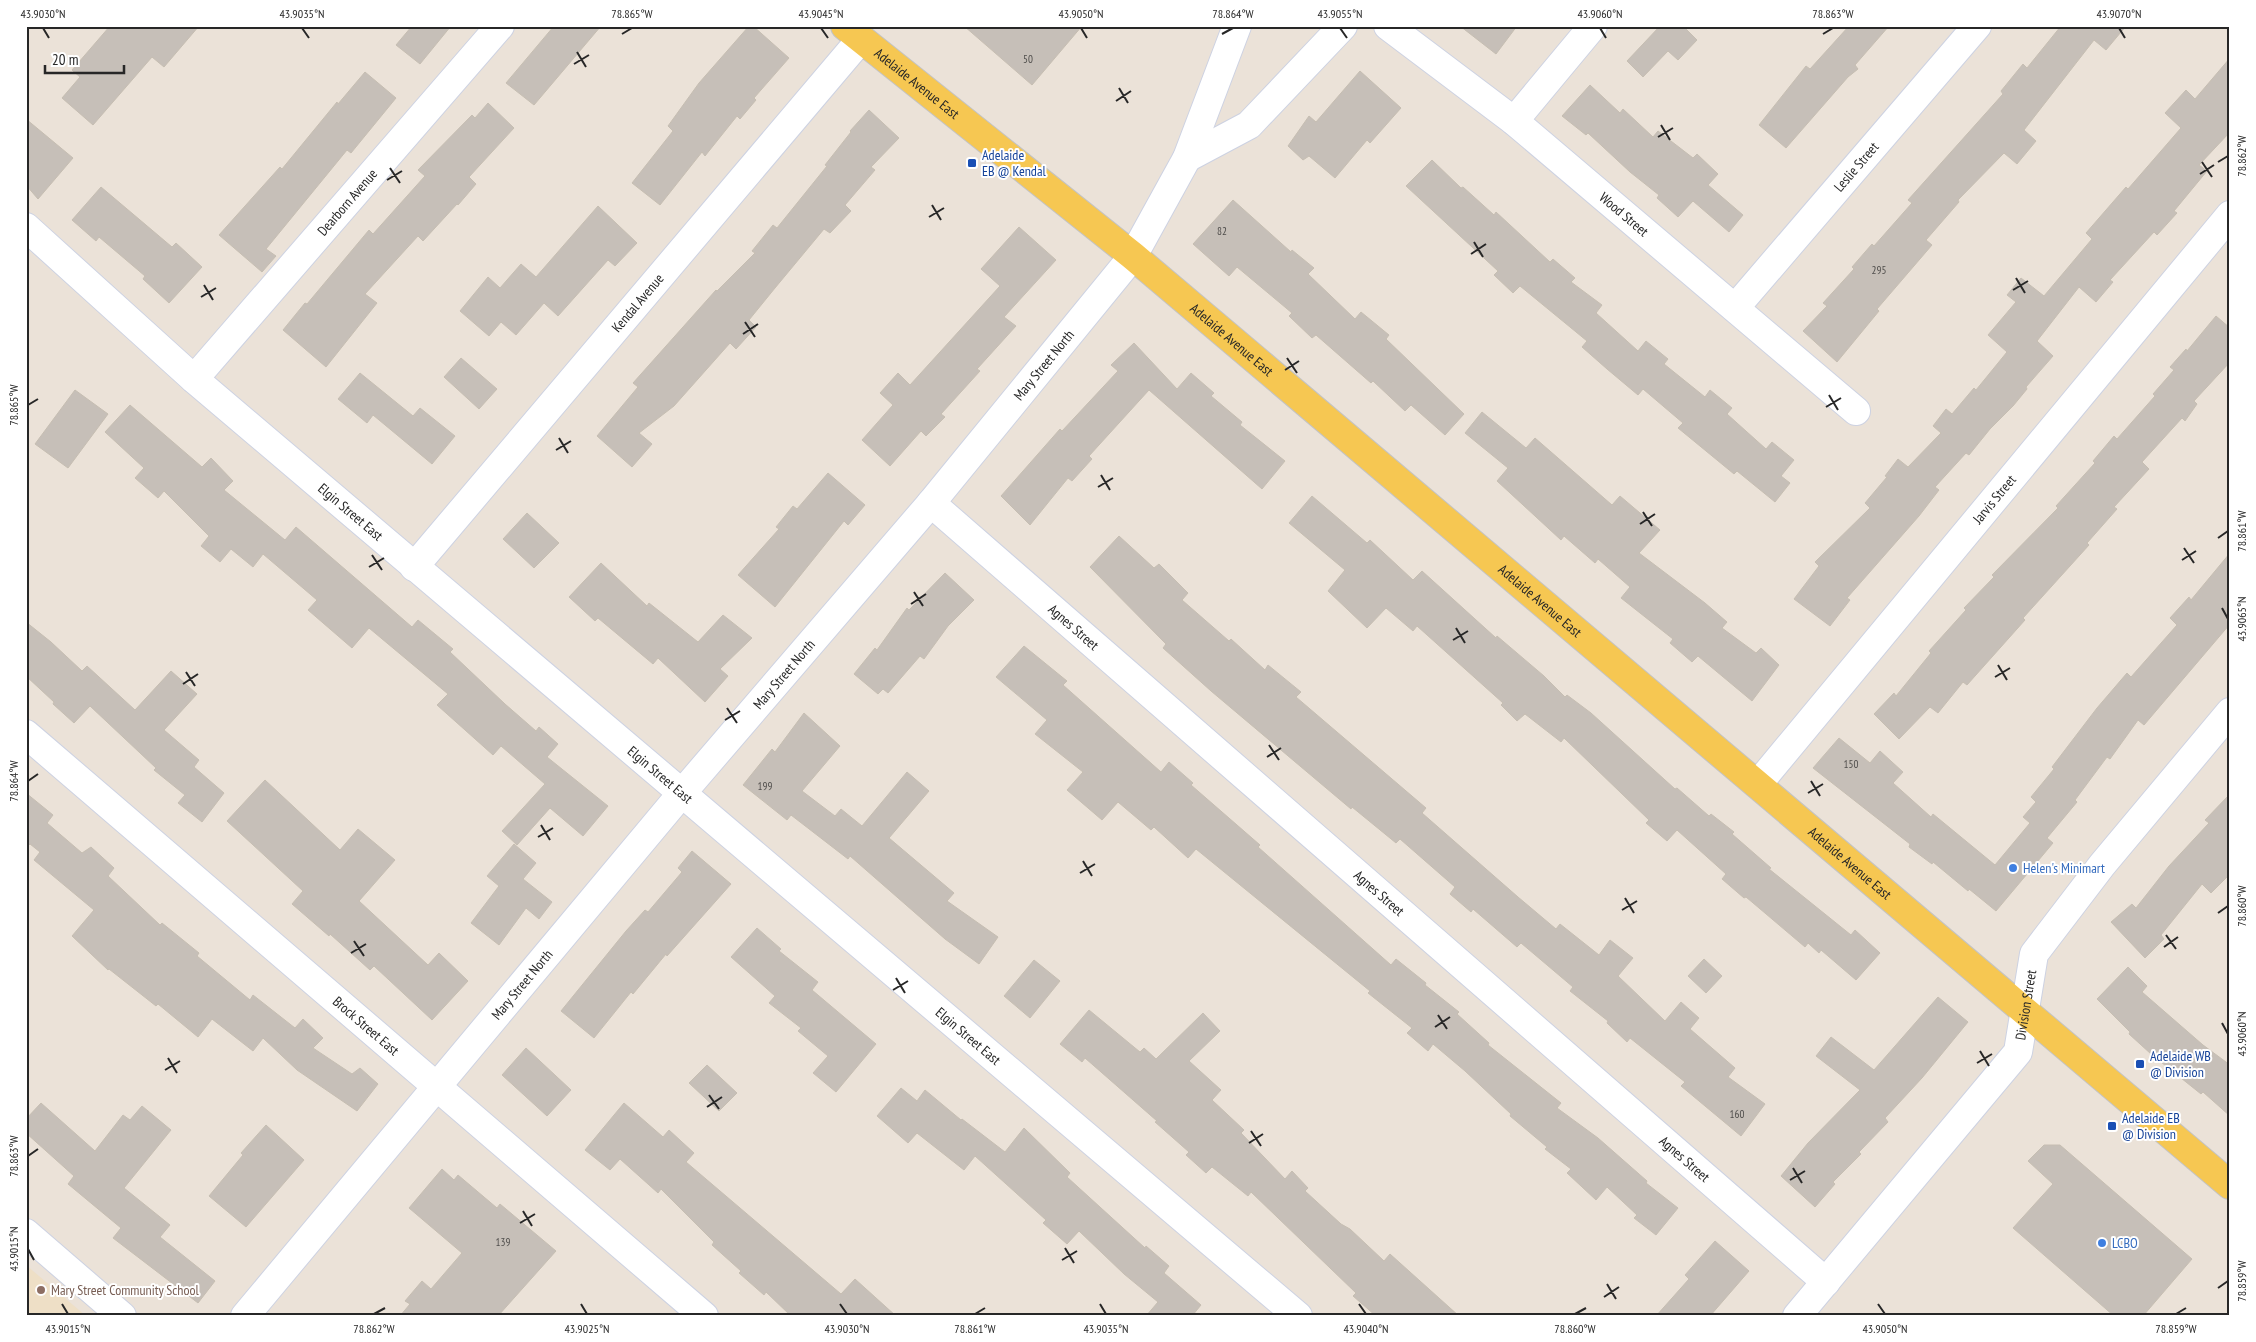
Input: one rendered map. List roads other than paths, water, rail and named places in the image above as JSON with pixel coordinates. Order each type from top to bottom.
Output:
[{"type":"main road","name":"Adelaide Avenue East","points":[[853,33],[1133,256],[2230,1185]]},
{"type":"street","name":"Dearborn Avenue","points":[[194,379],[500,26]]},
{"type":"street","name":"Mary Street North","points":[[245,1316],[682,792],[931,503],[1133,256],[1187,158],[1237,26]]},
{"type":"street","points":[[1187,158],[1249,125],[1343,26]]},
{"type":"street","name":"Wood Street","points":[[1388,26],[1514,121],[1856,411]]},
{"type":"street","points":[[1514,121],[1593,26]]},
{"type":"street","name":"Leslie Street","points":[[1735,308],[1977,26]]},
{"type":"street","name":"Kendal Avenue","points":[[414,568],[853,33]]},
{"type":"street","name":"Jarvis Street","points":[[1758,784],[2230,215]]},
{"type":"street","name":"Elgin Street East","points":[[26,227],[194,379],[414,568],[682,792],[1298,1316]]},
{"type":"street","name":"Agnes Street","points":[[931,503],[1826,1282]]},
{"type":"street","name":"Division Street","points":[[1798,1316],[2018,1052],[2034,954],[2102,865],[2230,712]]},
{"type":"street","name":"Brock Street East","points":[[26,734],[704,1316]]},
{"type":"street","points":[[26,1233],[122,1316]]},
{"type":"place","name":"Adelaide EB @ Kendal","points":[[972,163]]},
{"type":"place","name":"Helen's Minimart","points":[[2013,868]]},
{"type":"place","name":"Adelaide WB @ Division","points":[[2140,1064]]},
{"type":"place","name":"Adelaide EB @ Division","points":[[2112,1126]]},
{"type":"place","name":"LCBO","points":[[2102,1243]]},
{"type":"place","name":"Mary Street Community School","points":[[41,1290]]}]
